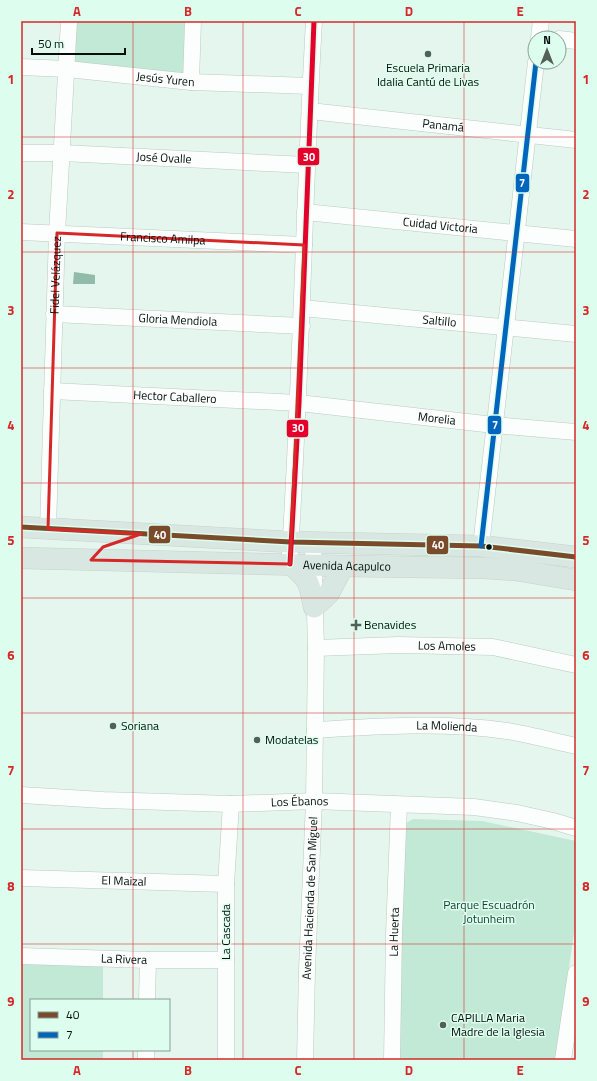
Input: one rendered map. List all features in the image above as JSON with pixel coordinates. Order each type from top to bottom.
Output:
[{"type":"main road","name":"Avenida Acapulco","points":[[21,527],[313,543],[481,546],[576,557]]},
{"type":"main road","points":[[91,560],[103,547],[119,542],[164,535]]},
{"type":"main road","name":"Avenida Acapulco","points":[[21,558],[485,568],[521,571],[576,580]]},
{"type":"main road","points":[[290,564],[305,576],[309,585],[314,606],[329,593],[343,566]]},
{"type":"street","name":"Fidel Velázquez","points":[[48,529],[57,233],[69,21]]},
{"type":"street","points":[[191,82],[193,21]]},
{"type":"street","points":[[290,564],[299,403],[305,212],[314,21]]},
{"type":"street","name":"Jesús Yuren","points":[[21,68],[67,69],[191,82],[310,86]]},
{"type":"street","points":[[481,546],[505,327],[518,232],[535,70]]},
{"type":"street","name":"Panamá","points":[[310,111],[576,140]]},
{"type":"street","name":"José Ovalle","points":[[21,153],[62,153],[307,166]]},
{"type":"street","name":"Cuidad Victoria","points":[[305,212],[518,232],[576,239]]},
{"type":"street","name":"Francisco Amilpa","points":[[21,232],[304,245]]},
{"type":"street","name":"Saltillo","points":[[302,308],[576,334]]},
{"type":"street","name":"Gloria Mendiola","points":[[54,314],[302,326]]},
{"type":"street","name":"Hector Caballero","points":[[52,392],[299,403]]},
{"type":"street","name":"Morelia","points":[[299,403],[494,425],[576,432]]},
{"type":"street","name":"Avenida Hacienda de San Miguel","points":[[305,1060],[314,801],[316,648],[313,543]]},
{"type":"street","name":"Los Amoles","points":[[316,648],[398,645],[493,647],[576,665]]},
{"type":"street","name":"La Molienda","points":[[315,730],[380,726],[476,728],[532,735],[576,746]]},
{"type":"street","name":"Los Ébanos","points":[[21,795],[103,800],[231,804],[314,801],[474,807],[524,815],[576,828]]},
{"type":"street","name":"La Cascada","points":[[226,1060],[226,884],[231,804]]},
{"type":"street","name":"La Huerta","points":[[392,1060],[394,934],[399,805]]},
{"type":"street","name":"El Maizal","points":[[21,878],[226,884]]},
{"type":"street","name":"La Rivera","points":[[21,956],[148,960],[226,960]]},
{"type":"street","points":[[147,999],[148,960]]},
{"type":"street","points":[[563,1060],[576,973]]},
{"type":"highlighted area","points":[[57,233],[304,245],[290,564],[91,560],[103,547],[141,534],[48,529]]},
{"type":"green space","points":[[74,21],[187,21],[185,76],[73,71]]},
{"type":"green space","name":"Parque Escuadrón Jotunheim","points":[[413,819],[482,821],[576,841],[576,920],[555,1060],[410,1060],[400,1058],[398,1048],[403,825]]},
{"type":"green space","points":[[21,963],[103,965],[103,999],[30,999],[30,1051],[103,1051],[103,1060],[21,1060]]},
{"type":"shaded area","points":[[74,272],[95,275],[95,284],[73,284]]},
{"type":"transit line","name":"30","points":[[290,564],[299,403],[314,21]]},
{"type":"transit line","name":"7","points":[[481,546],[535,70]]},
{"type":"transit line","name":"40","points":[[21,527],[291,542],[481,546],[576,557]]},
{"type":"place","name":"Escuela Primaria Idalia Cantú de Livas","points":[[428,54]]},
{"type":"place","name":"Benavides","points":[[356,625]]},
{"type":"place","name":"Soriana","points":[[113,726]]},
{"type":"place","name":"Modatelas","points":[[257,740]]},
{"type":"place","name":"CAPILLA Maria Madre de la Iglesia","points":[[443,1025]]}]
